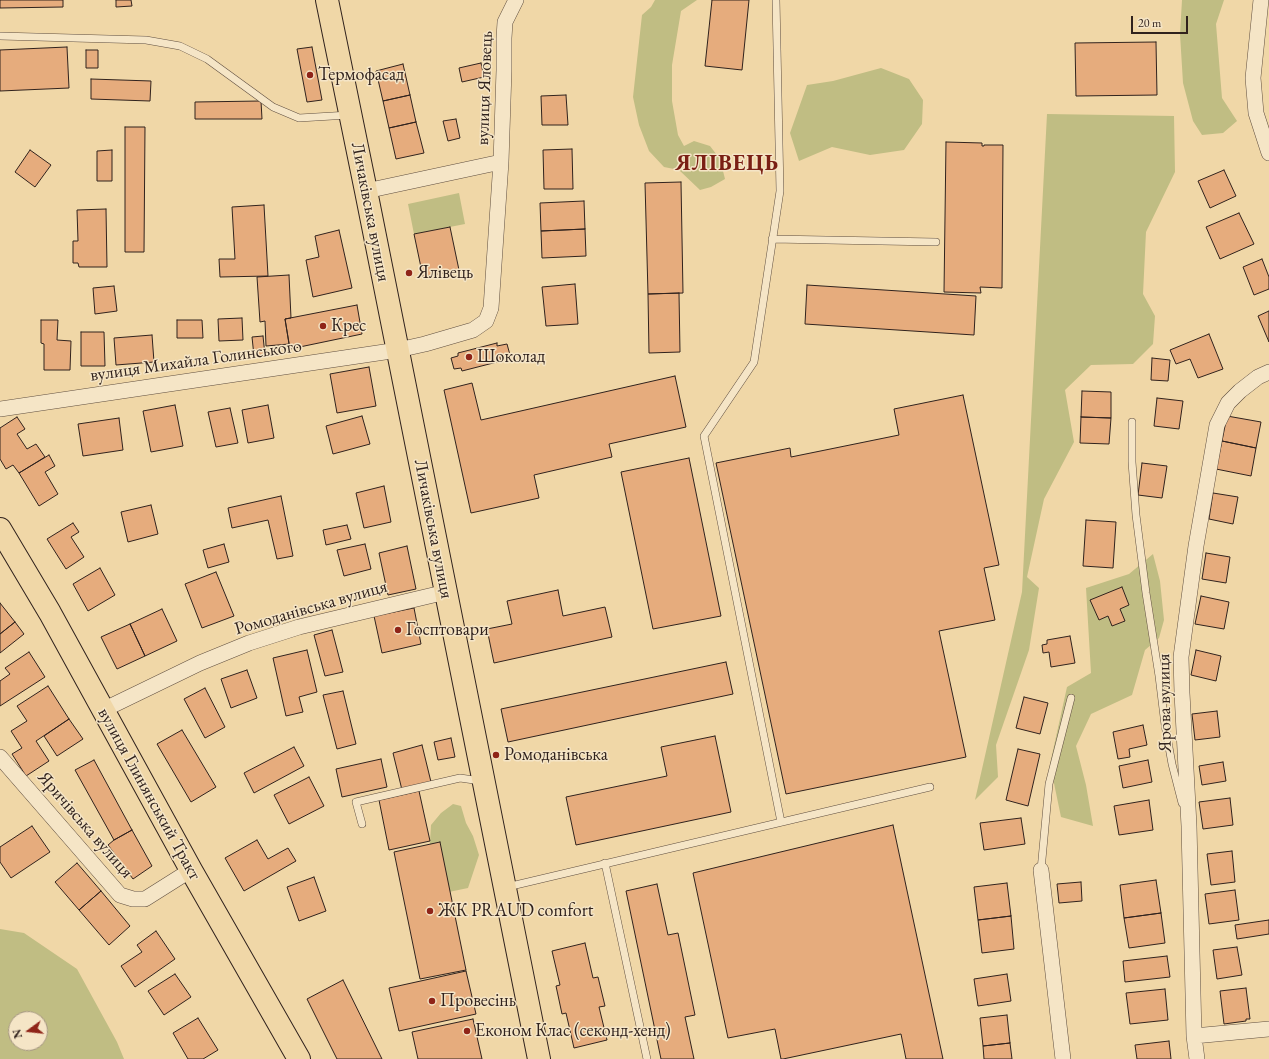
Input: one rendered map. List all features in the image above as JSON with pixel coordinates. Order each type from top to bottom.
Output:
[{"type":"main road","name":"Личаківська вулиця","points":[[327,0],[539,1059]]},
{"type":"main road","name":"вулиця Глинянський Тракт","points":[[0,529],[50,613],[191,870],[299,1059]]},
{"type":"street","name":"вулиця Яловець","points":[[366,191],[502,162],[505,22],[516,0]]},
{"type":"street","points":[[1263,4],[1253,78],[1256,113],[1269,153]]},
{"type":"street","name":"вулиця Михайла Голинського","points":[[0,409],[398,350],[473,330],[486,321],[491,308],[502,162]]},
{"type":"street","name":"Ярова вулиця","points":[[1197,1059],[1194,1036],[1188,826],[1181,657],[1196,546],[1212,446],[1217,425],[1228,403],[1240,391],[1258,377],[1269,372]]},
{"type":"street","name":"Ромоданівська вулиця","points":[[103,710],[193,666],[249,643],[299,627],[446,592]]},
{"type":"street","name":"Яричівська вулиця","points":[[0,758],[120,894],[133,899],[145,898],[191,870]]},
{"type":"street","points":[[1041,870],[1063,1059]]},
{"type":"street","points":[[1194,1036],[1269,1029]]},
{"type":"lane","points":[[776,0],[780,191],[754,362],[704,436],[781,822]]},
{"type":"lane","points":[[0,36],[146,40],[180,46],[207,59],[273,108],[299,118],[351,115]]},
{"type":"lane","points":[[772,240],[936,242]]},
{"type":"lane","points":[[1132,422],[1132,462],[1136,515],[1165,725],[1172,764],[1188,826]]},
{"type":"lane","points":[[1041,870],[1049,784],[1071,698]]},
{"type":"lane","points":[[362,824],[356,802],[460,778],[483,781]]},
{"type":"lane","points":[[505,887],[930,787]]},
{"type":"lane","points":[[605,864],[647,1059]]},
{"type":"shaded area","points":[[655,0],[697,0],[681,11],[672,65],[672,101],[678,135],[684,146],[694,141],[710,146],[720,159],[725,179],[711,187],[700,190],[679,170],[664,167],[649,151],[639,125],[633,97],[642,15],[651,7]]},
{"type":"shaded area","points":[[1182,0],[1224,0],[1216,24],[1222,98],[1237,121],[1223,133],[1202,135],[1193,121],[1183,83],[1180,34]]},
{"type":"shaded area","points":[[881,68],[909,79],[923,100],[922,124],[904,150],[870,155],[832,147],[799,161],[790,133],[807,85],[833,81]]},
{"type":"shaded area","points":[[1047,114],[1174,116],[1175,172],[1146,232],[1143,294],[1155,316],[1153,344],[1133,364],[1091,365],[1065,390],[1074,442],[1044,499],[1027,577],[1039,588],[1029,650],[996,745],[998,777],[975,800],[1022,592]]},
{"type":"shaded area","points":[[459,193],[465,224],[414,234],[408,204]]},
{"type":"shaded area","points":[[1153,554],[1160,581],[1164,620],[1159,638],[1145,650],[1132,695],[1091,714],[1076,746],[1086,785],[1093,826],[1061,817],[1050,764],[1067,687],[1091,673],[1086,588],[1129,574]]},
{"type":"shaded area","points":[[453,804],[461,806],[479,855],[468,888],[444,893],[429,859],[431,825],[441,813]]},
{"type":"shaded area","points":[[0,929],[24,933],[77,969],[117,1042],[124,1059],[0,1059]]},
{"type":"building","points":[[0,0],[63,0],[63,7],[0,8]]},
{"type":"building","points":[[116,0],[131,0],[132,6],[116,7]]},
{"type":"building","points":[[712,0],[749,0],[742,70],[705,66]]},
{"type":"building","points":[[1156,42],[1157,95],[1076,96],[1075,43]]},
{"type":"building","points":[[67,47],[69,88],[0,91],[0,50]]},
{"type":"building","name":"Термофасад","points":[[312,47],[322,100],[307,102],[297,49]]},
{"type":"building","points":[[86,50],[98,50],[98,68],[86,68]]},
{"type":"building","points":[[481,63],[484,77],[462,82],[459,68]]},
{"type":"building","points":[[403,64],[410,95],[383,101],[376,71]]},
{"type":"building","points":[[91,79],[151,81],[150,101],[91,99]]},
{"type":"building","points":[[410,95],[416,122],[389,128],[383,101]]},
{"type":"building","points":[[566,95],[568,125],[542,125],[541,96]]},
{"type":"building","points":[[261,101],[262,119],[195,119],[195,102]]},
{"type":"building","points":[[456,119],[460,138],[448,141],[443,121]]},
{"type":"building","points":[[416,122],[424,153],[396,159],[389,128]]},
{"type":"building","points":[[125,127],[145,127],[144,252],[125,252]]},
{"type":"building","points":[[946,142],[982,143],[982,146],[1003,145],[1002,288],[980,287],[981,293],[944,292]]},
{"type":"building","points":[[572,149],[573,189],[544,189],[543,150]]},
{"type":"building","points":[[30,150],[51,165],[35,187],[15,172]]},
{"type":"building","points":[[112,150],[112,181],[97,181],[97,151]]},
{"type":"building","points":[[1224,170],[1236,196],[1210,208],[1198,181]]},
{"type":"building","points":[[681,182],[683,293],[648,294],[645,183]]},
{"type":"building","points":[[584,201],[585,229],[541,231],[540,203]]},
{"type":"building","points":[[264,205],[268,276],[220,277],[219,259],[235,259],[232,207]]},
{"type":"building","points":[[106,209],[107,267],[79,267],[78,263],[73,263],[73,241],[78,241],[77,210]]},
{"type":"building","points":[[1239,213],[1254,244],[1220,259],[1206,227]]},
{"type":"building","points":[[450,227],[459,270],[423,277],[414,234]]},
{"type":"building","points":[[585,229],[586,256],[542,258],[541,231]]},
{"type":"building","points":[[339,230],[352,288],[313,297],[306,260],[319,257],[315,236]]},
{"type":"building","points":[[1262,259],[1269,277],[1269,289],[1254,295],[1243,267]]},
{"type":"building","points":[[289,275],[291,318],[285,319],[289,344],[266,346],[265,321],[260,322],[257,277]]},
{"type":"building","points":[[575,284],[578,324],[546,326],[542,287]]},
{"type":"building","points":[[807,285],[976,296],[974,335],[805,324]]},
{"type":"building","points":[[114,286],[117,311],[95,314],[93,288]]},
{"type":"building","points":[[679,293],[680,352],[649,353],[648,294]]},
{"type":"building","name":"Крес","points":[[357,305],[362,334],[290,349],[285,319]]},
{"type":"building","points":[[1269,311],[1269,342],[1258,316]]},
{"type":"building","points":[[242,318],[243,340],[219,341],[218,319]]},
{"type":"building","points":[[41,320],[58,320],[57,340],[71,341],[70,370],[44,370],[44,344],[41,343]]},
{"type":"building","points":[[177,320],[202,320],[203,338],[177,338]]},
{"type":"building","points":[[81,332],[104,332],[105,366],[81,366]]},
{"type":"building","points":[[1209,334],[1223,369],[1198,378],[1190,359],[1176,364],[1170,350]]},
{"type":"building","points":[[152,335],[154,362],[116,365],[114,338]]},
{"type":"building","points":[[263,336],[265,355],[254,356],[252,337]]},
{"type":"building","points":[[497,343],[497,346],[507,344],[510,355],[500,357],[501,361],[462,371],[461,368],[454,369],[451,358],[458,356],[458,353]]},
{"type":"building","points":[[1152,358],[1170,360],[1168,381],[1151,380]]},
{"type":"building","points":[[369,367],[376,406],[337,413],[330,374]]},
{"type":"building","points":[[675,376],[686,427],[609,444],[612,457],[534,475],[539,498],[471,513],[444,390],[472,383],[481,420]]},
{"type":"building","points":[[1082,391],[1111,392],[1111,418],[1081,417]]},
{"type":"building","points":[[963,395],[999,565],[984,568],[995,620],[939,631],[966,757],[786,794],[716,463],[790,448],[791,457],[899,435],[894,409]]},
{"type":"building","points":[[1157,398],[1183,401],[1179,429],[1154,426]]},
{"type":"building","points":[[175,405],[183,446],[151,452],[143,411]]},
{"type":"building","points":[[268,405],[274,438],[248,443],[242,410]]},
{"type":"building","points":[[230,408],[238,443],[216,447],[208,412]]},
{"type":"building","points":[[362,416],[370,444],[333,454],[326,426]]},
{"type":"building","points":[[1227,416],[1261,422],[1256,448],[1222,441]]},
{"type":"building","points":[[17,417],[25,429],[17,434],[27,449],[36,444],[45,457],[19,473],[13,465],[6,469],[0,459],[0,428]]},
{"type":"building","points":[[1081,417],[1111,418],[1109,444],[1080,443]]},
{"type":"building","points":[[119,418],[123,450],[83,456],[78,424]]},
{"type":"building","points":[[1222,441],[1256,448],[1251,476],[1216,469]]},
{"type":"building","points":[[49,455],[55,466],[45,472],[58,494],[39,506],[19,473]]},
{"type":"building","points":[[689,458],[721,616],[653,629],[621,472]]},
{"type":"building","points":[[1142,463],[1167,466],[1162,498],[1138,495]]},
{"type":"building","points":[[384,486],[391,522],[364,528],[356,493]]},
{"type":"building","points":[[1213,493],[1238,497],[1233,524],[1209,519]]},
{"type":"building","points":[[281,496],[293,556],[277,559],[268,520],[232,528],[228,508]]},
{"type":"building","points":[[151,505],[158,534],[128,542],[121,512]]},
{"type":"building","points":[[1086,520],[1116,522],[1113,568],[1083,566]]},
{"type":"building","points":[[73,523],[79,532],[71,537],[84,557],[66,569],[47,539]]},
{"type":"building","points":[[347,525],[351,539],[326,545],[323,530]]},
{"type":"building","points":[[224,544],[229,562],[208,568],[203,550]]},
{"type":"building","points":[[365,544],[371,569],[344,576],[337,550]]},
{"type":"building","points":[[407,546],[416,589],[388,595],[379,553]]},
{"type":"building","points":[[1206,553],[1230,557],[1226,583],[1202,579]]},
{"type":"building","points":[[100,568],[115,595],[88,611],[73,584]]},
{"type":"building","points":[[216,572],[234,616],[202,628],[185,584]]},
{"type":"building","points":[[1122,587],[1129,605],[1120,609],[1125,621],[1112,626],[1108,616],[1099,620],[1090,600]]},
{"type":"building","points":[[558,590],[563,616],[605,607],[612,637],[494,663],[487,629],[512,624],[507,601]]},
{"type":"building","points":[[1201,596],[1229,602],[1224,629],[1195,624]]},
{"type":"building","points":[[0,603],[15,622],[0,634]]},
{"type":"building","name":"Госптовари","points":[[414,608],[421,644],[382,653],[374,616]]},
{"type":"building","points":[[162,609],[177,641],[145,656],[130,624]]},
{"type":"building","points":[[15,622],[24,634],[0,653],[0,634]]},
{"type":"building","points":[[130,624],[145,656],[117,669],[101,637]]},
{"type":"building","points":[[332,630],[343,672],[325,676],[314,635]]},
{"type":"building","points":[[1070,636],[1075,663],[1051,667],[1049,652],[1043,653],[1042,645],[1047,644],[1047,640]]},
{"type":"building","points":[[307,650],[317,692],[299,697],[303,712],[286,716],[273,658]]},
{"type":"building","points":[[1196,650],[1221,656],[1216,681],[1191,675]]},
{"type":"building","points":[[29,652],[45,677],[0,706],[0,681],[10,674],[5,668]]},
{"type":"building","points":[[726,662],[733,694],[508,742],[501,709]]},
{"type":"building","points":[[247,670],[257,698],[231,708],[221,679]]},
{"type":"building","points":[[48,686],[69,719],[36,741],[49,761],[26,776],[12,754],[22,748],[11,731],[27,721],[17,706]]},
{"type":"building","points":[[205,688],[225,727],[205,738],[184,699]]},
{"type":"building","points":[[343,691],[356,744],[337,749],[323,695]]},
{"type":"building","points":[[1024,697],[1048,703],[1040,734],[1016,728]]},
{"type":"building","points":[[1217,711],[1220,737],[1195,740],[1192,714]]},
{"type":"building","points":[[69,719],[83,739],[57,756],[44,736]]},
{"type":"building","points":[[1143,725],[1147,745],[1129,749],[1130,757],[1118,759],[1113,732]]},
{"type":"building","points":[[182,730],[216,787],[191,802],[157,744]]},
{"type":"building","points":[[715,736],[731,812],[576,845],[566,797],[667,776],[661,747]]},
{"type":"building","points":[[451,738],[455,757],[438,760],[434,742]]},
{"type":"building","points":[[422,745],[431,782],[402,790],[393,753]]},
{"type":"building","points":[[294,747],[304,766],[254,793],[244,773]]},
{"type":"building","points":[[1018,749],[1040,754],[1028,806],[1006,800]]},
{"type":"building","points":[[381,759],[387,787],[342,797],[336,769]]},
{"type":"building","points":[[94,760],[132,830],[114,840],[75,770]]},
{"type":"building","points":[[1148,760],[1152,782],[1123,788],[1119,766]]},
{"type":"building","points":[[1223,762],[1226,781],[1202,785],[1199,766]]},
{"type":"building","points":[[309,777],[324,806],[289,824],[274,795]]},
{"type":"building","points":[[419,791],[430,841],[389,850],[379,800]]},
{"type":"building","points":[[1230,798],[1233,825],[1203,829],[1199,802]]},
{"type":"building","points":[[1149,800],[1153,830],[1119,835],[1114,806]]},
{"type":"building","points":[[1021,818],[1025,844],[984,850],[980,823]]},
{"type":"building","points":[[893,825],[943,1059],[906,1059],[901,1034],[783,1059],[781,1059],[775,1029],[728,1038],[693,873]]},
{"type":"building","points":[[32,826],[50,852],[11,878],[0,862],[0,847]]},
{"type":"building","points":[[132,830],[152,866],[133,879],[108,845]]},
{"type":"building","points":[[257,840],[268,859],[288,848],[296,861],[244,891],[225,858]]},
{"type":"building","name":"ЖК PRAUD comfort","points":[[440,842],[466,970],[420,979],[394,852]]},
{"type":"building","points":[[1232,851],[1235,882],[1211,885],[1207,854]]},
{"type":"building","points":[[77,863],[101,891],[79,910],[55,882]]},
{"type":"building","points":[[314,877],[326,911],[299,921],[287,887]]},
{"type":"building","points":[[1156,880],[1161,913],[1124,918],[1120,885]]},
{"type":"building","points":[[1081,882],[1082,901],[1059,903],[1057,884]]},
{"type":"building","points":[[1007,883],[1011,916],[978,920],[974,887]]},
{"type":"building","points":[[657,884],[668,935],[678,933],[695,1015],[685,1017],[694,1059],[661,1059],[626,891]]},
{"type":"building","points":[[1235,890],[1239,920],[1209,924],[1205,894]]},
{"type":"building","points":[[101,891],[130,926],[109,945],[79,910]]},
{"type":"building","points":[[1161,913],[1165,943],[1129,948],[1124,918]]},
{"type":"building","points":[[1011,916],[1014,949],[982,953],[978,920]]},
{"type":"building","points":[[1269,920],[1269,934],[1237,939],[1235,925]]},
{"type":"building","points":[[156,931],[175,959],[135,987],[121,966],[142,952],[137,945]]},
{"type":"building","points":[[585,943],[593,978],[598,977],[605,1006],[599,1007],[607,1040],[574,1048],[566,1013],[562,1014],[556,986],[560,985],[552,951]]},
{"type":"building","points":[[1237,947],[1242,975],[1217,979],[1213,950]]},
{"type":"building","points":[[1167,956],[1170,977],[1125,982],[1123,961]]},
{"type":"building","name":"Провесінь","points":[[466,971],[476,1014],[399,1031],[389,988]]},
{"type":"building","points":[[175,974],[191,997],[164,1015],[148,991]]},
{"type":"building","points":[[1007,974],[1011,1001],[978,1006],[974,979]]},
{"type":"building","points":[[343,980],[382,1059],[337,1059],[307,999]]},
{"type":"building","points":[[1246,988],[1250,1019],[1246,1019],[1246,1021],[1224,1024],[1220,991]]},
{"type":"building","points":[[1165,989],[1168,1020],[1130,1024],[1126,993]]},
{"type":"building","points":[[1007,1015],[1010,1043],[983,1046],[980,1018]]},
{"type":"building","points":[[198,1018],[218,1050],[203,1059],[188,1059],[173,1033]]},
{"type":"building","points":[[473,1019],[482,1059],[418,1059],[412,1032]]},
{"type":"building","points":[[1169,1041],[1171,1059],[1137,1059],[1135,1045]]},
{"type":"building","points":[[1010,1043],[1012,1059],[984,1059],[983,1046]]},
{"type":"place","name":"Термофасад","points":[[310,75]]},
{"type":"place","name":"Ялівець","points":[[409,273]]},
{"type":"place","name":"Крес","points":[[323,326]]},
{"type":"place","name":"Шоколад","points":[[469,357]]},
{"type":"place","name":"Госптовари","points":[[398,630]]},
{"type":"place","name":"Ромоданівська","points":[[496,755]]},
{"type":"place","name":"ЖК PRAUD comfort","points":[[430,911]]},
{"type":"place","name":"Провесінь","points":[[432,1001]]},
{"type":"place","name":"Економ Клас (секонд-хенд)","points":[[467,1031]]},
{"type":"district","name":"ЯЛІВЕЦЬ","points":[[727,164]]}]
